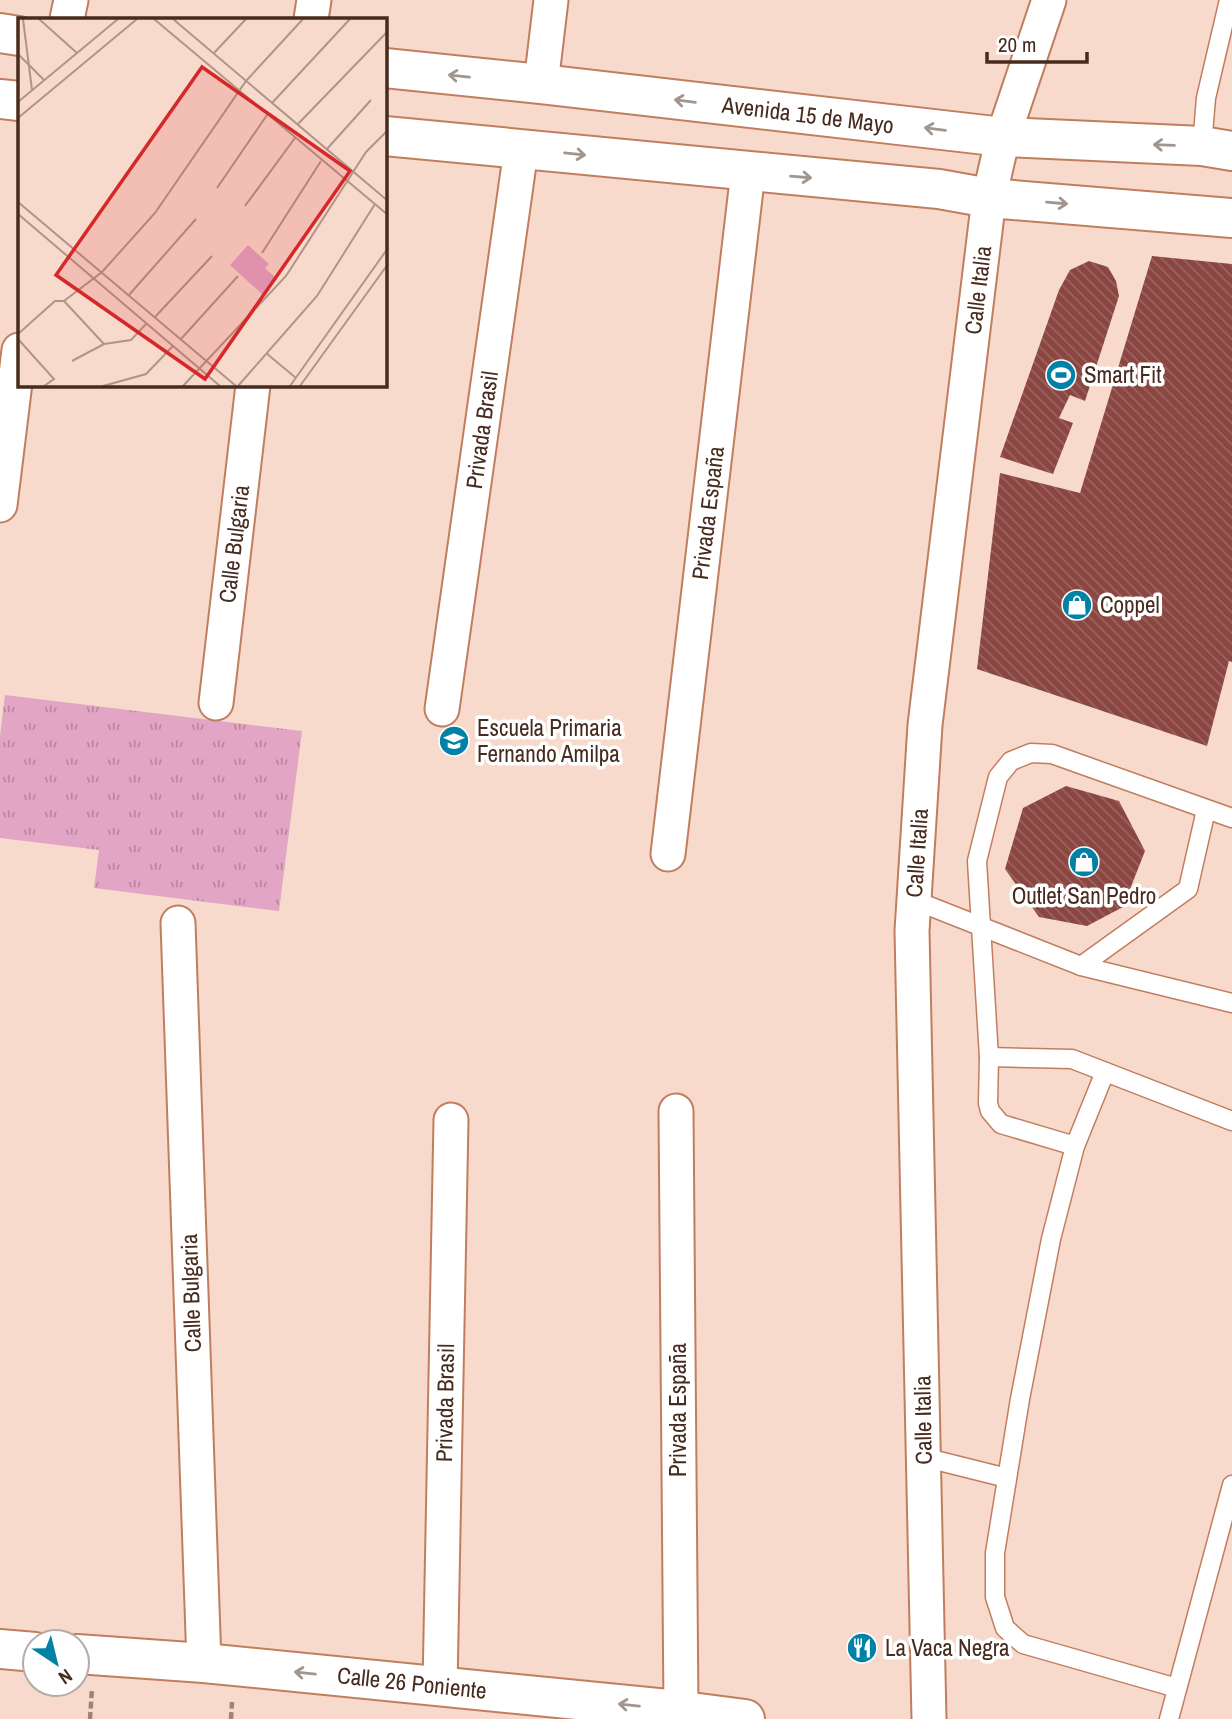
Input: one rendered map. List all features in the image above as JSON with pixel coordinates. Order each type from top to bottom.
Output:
[{"type":"main road","points":[[0,33],[18,36]]},
{"type":"main road","name":"Avenida 15 de Mayo","points":[[387,68],[1003,137],[1217,149]]},
{"type":"main road","points":[[0,99],[18,101]]},
{"type":"main road","points":[[387,136],[939,189],[989,198],[1232,218]]},
{"type":"main road","points":[[0,1649],[21,1650]]},
{"type":"main road","name":"Calle 26 Poniente","points":[[91,1655],[440,1686],[745,1719]]},
{"type":"street","points":[[68,18],[71,0]]},
{"type":"street","points":[[311,18],[314,0]]},
{"type":"street","points":[[541,84],[551,0]]},
{"type":"street","name":"Calle Italia","points":[[929,1719],[912,931],[925,725],[989,198],[1003,137],[1049,0]]},
{"type":"street","name":"Privada Brasil","points":[[442,709],[521,150]]},
{"type":"street","name":"Privada España","points":[[668,854],[748,172]]},
{"type":"street","points":[[0,505],[18,358]]},
{"type":"street","name":"Calle Bulgaria","points":[[216,703],[253,387]]},
{"type":"street","name":"Calle Bulgaria","points":[[178,923],[204,1663]]},
{"type":"street","name":"Privada España","points":[[677,1111],[681,1710]]},
{"type":"street","name":"Privada Brasil","points":[[440,1686],[451,1120]]},
{"type":"lane","points":[[1217,149],[1206,98],[1229,0]]},
{"type":"lane","points":[[1075,1146],[1001,1124],[995,1119],[988,1103],[989,1057],[977,860],[998,777],[1011,761],[1031,754],[1052,754],[1232,818]]},
{"type":"lane","points":[[1081,966],[1188,888],[1206,810]]},
{"type":"lane","points":[[914,900],[1081,966],[1232,1003]]},
{"type":"lane","points":[[989,1057],[1072,1059],[1232,1121]]},
{"type":"lane","points":[[1105,1072],[1075,1146],[1034,1320],[1007,1478],[995,1564],[995,1597],[1005,1628],[1023,1644],[1177,1688]]},
{"type":"lane","points":[[923,1457],[1007,1478]]},
{"type":"lane","points":[[1169,1719],[1232,1485]]},
{"type":"green space","points":[[5,695],[302,731],[279,911],[94,888],[99,850],[0,838],[0,736]]},
{"type":"building","points":[[1152,256],[1232,264],[1232,662],[1229,661],[1207,746],[977,669],[1000,473],[1080,493]]},
{"type":"building","name":"Smart Fit","points":[[1089,261],[1108,267],[1116,281],[1119,296],[1085,401],[1070,395],[1059,418],[1073,423],[1053,474],[1000,457],[1059,290],[1070,270]]},
{"type":"building","points":[[1066,786],[1119,801],[1145,851],[1123,907],[1087,926],[1039,917],[1005,869],[1023,808]]},
{"type":"place","name":"Smart Fit","points":[[1061,375]]},
{"type":"place","name":"Coppel","points":[[1077,605]]},
{"type":"place","name":"Escuela Primaria Fernando Amilpa","points":[[454,741]]},
{"type":"place","name":"Outlet San Pedro","points":[[1084,862]]},
{"type":"place","name":"La Vaca Negra","points":[[862,1648]]}]
